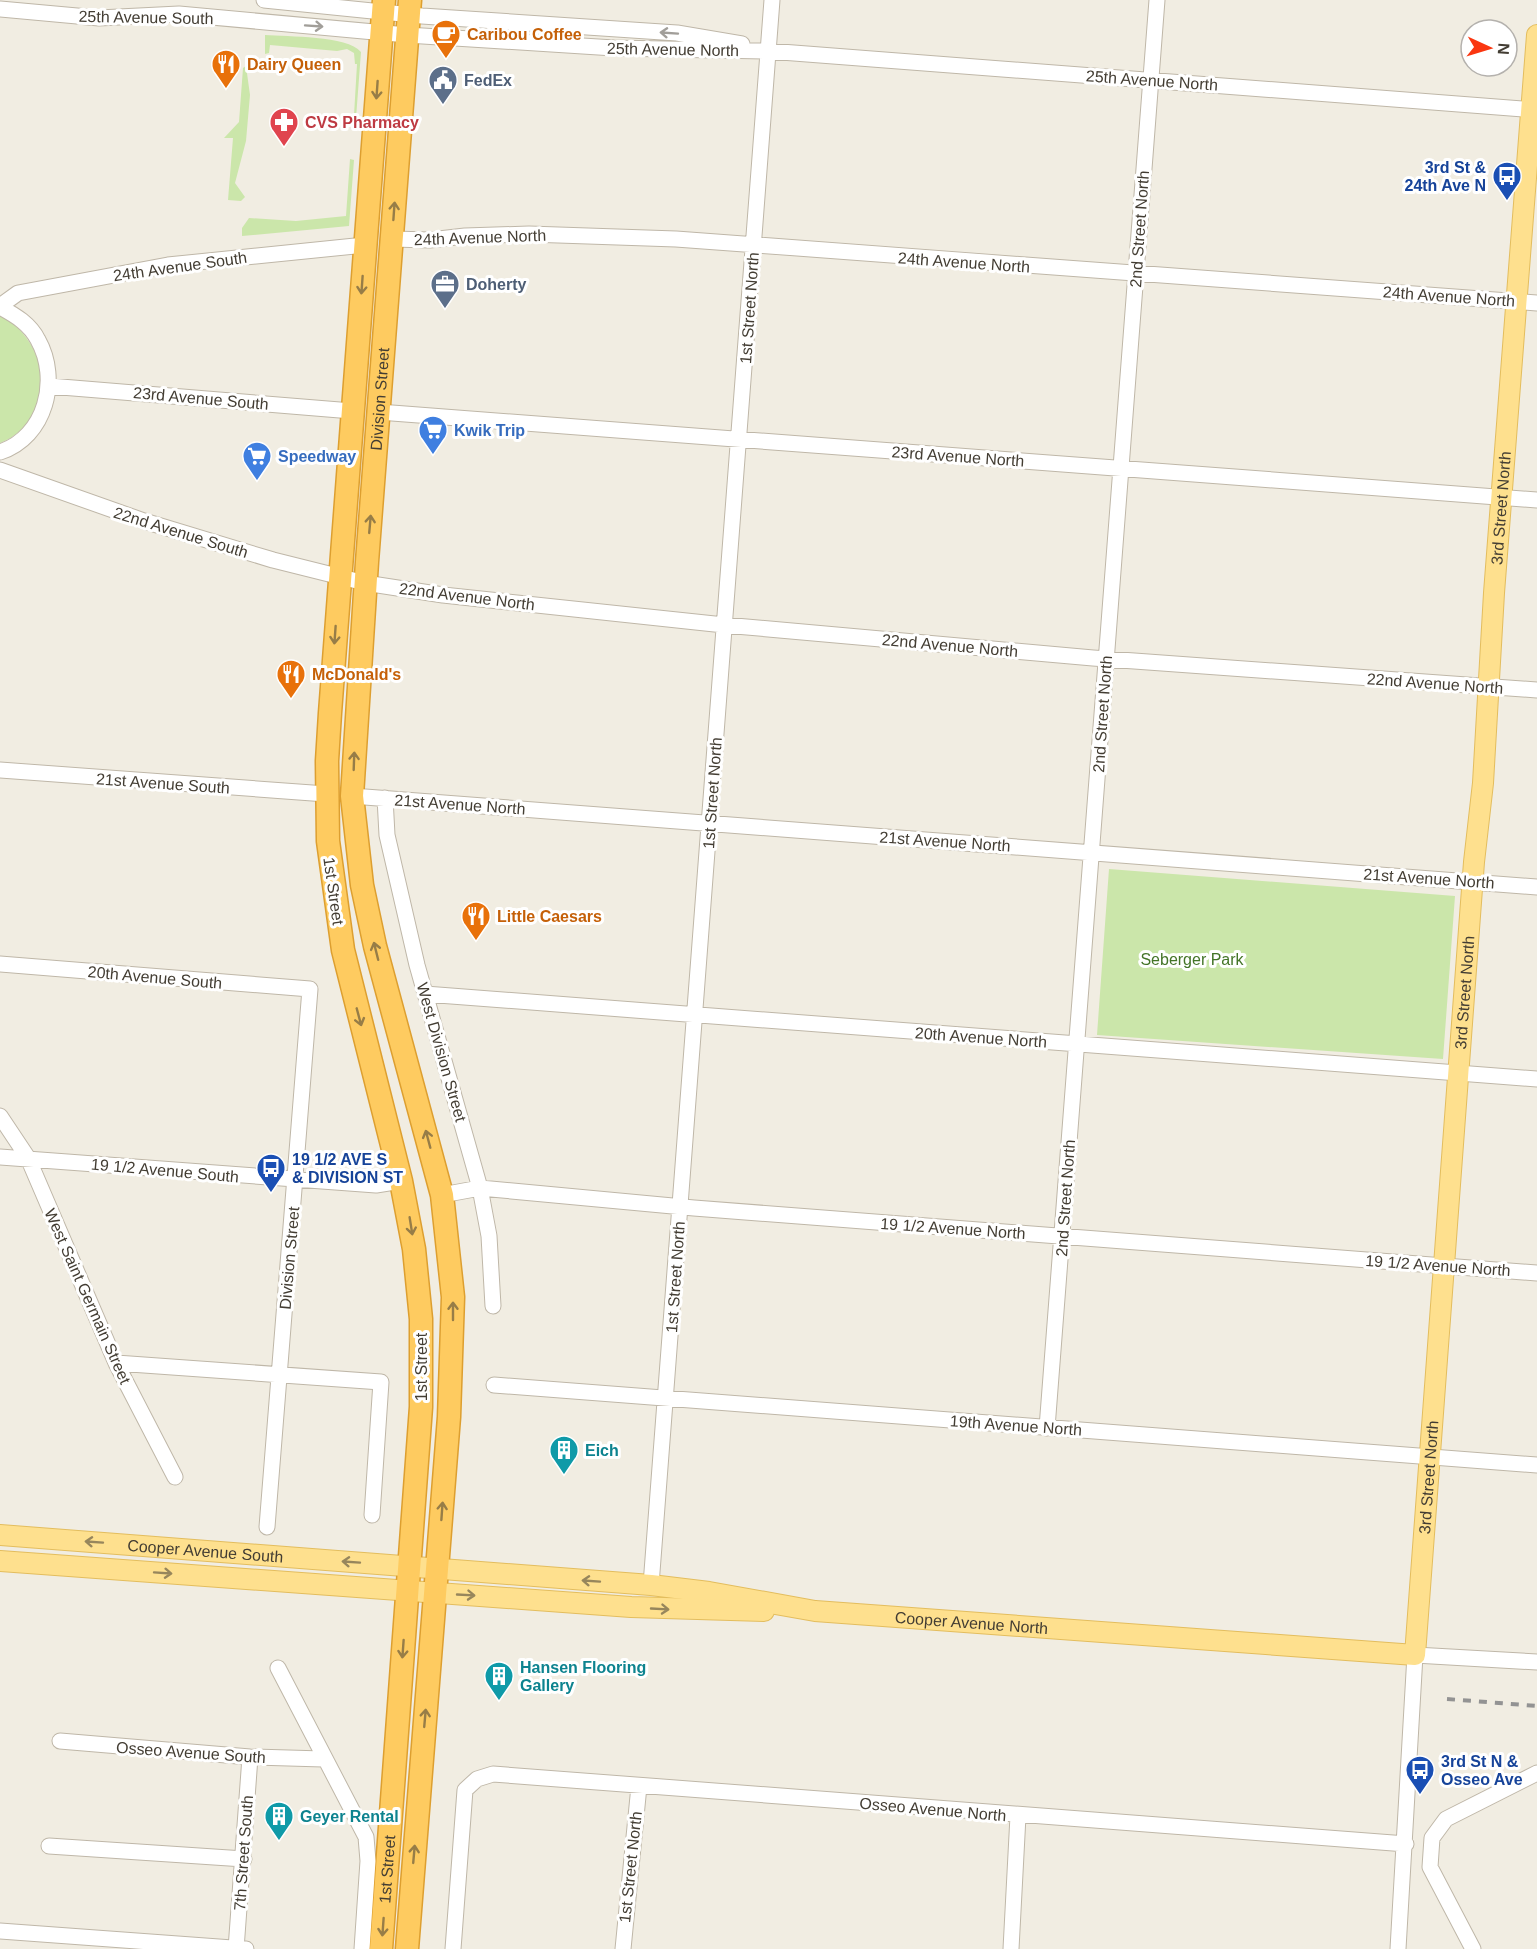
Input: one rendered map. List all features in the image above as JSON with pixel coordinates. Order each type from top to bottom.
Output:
[{"type":"highway","name":"Division Street","points":[[326,794],[339,576],[383,15]]},
{"type":"highway","name":"Division Street","points":[[352,796],[365,583],[409,16]]},
{"type":"highway","name":"1st Street","points":[[326,794],[330,873],[343,950],[401,1181],[417,1272],[422,1356],[410,1566],[381,1949]]},
{"type":"highway","name":"1st Street","points":[[352,796],[362,885],[375,946],[442,1195],[452,1270],[453,1335],[407,1949]]},
{"type":"main road","name":"3rd Street North","points":[[1415,1655],[1457,1073],[1472,882],[1483,783],[1516,301],[1534,110],[1537,35]]},
{"type":"main road","name":"Cooper Avenue South","points":[[0,1535],[410,1566]]},
{"type":"main road","points":[[0,1561],[705,1611],[815,1611]]},
{"type":"main road","name":"Cooper Avenue North","points":[[410,1566],[651,1585],[709,1592],[815,1611],[1415,1655]]},
{"type":"street","name":"25th Avenue North","points":[[264,0],[383,15],[409,16],[614,48],[768,51],[1534,110]]},
{"type":"street","name":"1st Street North","points":[[651,1585],[772,0]]},
{"type":"street","name":"2nd Street North","points":[[1047,1428],[1157,0]]},
{"type":"street","name":"25th Avenue South","points":[[1,10],[99,18],[179,14],[256,21]]},
{"type":"street","name":"25th Avenue North","points":[[256,21],[383,15],[409,16],[677,33],[716,38],[768,51]]},
{"type":"street","name":"24th Avenue North","points":[[392,239],[424,240],[529,234],[676,239],[1537,303]]},
{"type":"street","name":"24th Avenue South","points":[[0,306],[18,293],[168,265],[365,245]]},
{"type":"street","points":[[0,306],[21,319],[38,338],[47,361],[49,386],[43,411],[28,433],[0,452]]},
{"type":"street","name":"23rd Avenue South","points":[[49,386],[352,411]]},
{"type":"street","name":"23rd Avenue North","points":[[379,412],[1537,500]]},
{"type":"street","name":"22nd Avenue South","points":[[0,470],[144,521],[273,560],[365,583]]},
{"type":"street","name":"22nd Avenue North","points":[[365,583],[443,595],[724,625],[1106,659],[1537,690]]},
{"type":"street","name":"21st Avenue South","points":[[0,770],[326,794]]},
{"type":"street","name":"21st Avenue North","points":[[352,796],[1537,886]]},
{"type":"street","name":"West Division Street","points":[[385,798],[387,835],[425,994],[480,1188],[490,1248],[493,1306]]},
{"type":"street","name":"20th Avenue South","points":[[0,964],[310,989]]},
{"type":"street","name":"Division Street","points":[[267,1527],[310,989]]},
{"type":"street","name":"20th Avenue North","points":[[425,994],[1537,1079]]},
{"type":"street","name":"West Saint Germain Street","points":[[0,1116],[28,1158],[116,1363],[175,1477]]},
{"type":"street","name":"19 1/2 Avenue South","points":[[0,1157],[295,1181],[376,1185],[401,1181]]},
{"type":"street","name":"19 1/2 Avenue North","points":[[442,1195],[480,1188],[680,1207],[1537,1273]]},
{"type":"street","points":[[116,1363],[381,1382],[372,1515]]},
{"type":"street","name":"19th Avenue North","points":[[494,1385],[1537,1465]]},
{"type":"street","name":"Cooper Avenue North","points":[[1415,1655],[1537,1662]]},
{"type":"street","name":"3rd Street North","points":[[1398,1949],[1406,1844],[1415,1655]]},
{"type":"street","points":[[278,1668],[323,1759],[366,1838],[368,1861],[362,1949]]},
{"type":"street","name":"Osseo Avenue South","points":[[60,1741],[250,1757],[323,1759]]},
{"type":"street","name":"7th Street South","points":[[236,1949],[250,1757]]},
{"type":"street","points":[[1473,1949],[1430,1867],[1432,1838],[1446,1819],[1537,1773]]},
{"type":"street","name":"Osseo Avenue North","points":[[453,1949],[465,1790],[477,1779],[493,1774],[1406,1844]]},
{"type":"street","name":"1st Street North","points":[[623,1949],[639,1785]]},
{"type":"street","points":[[1011,1949],[1018,1816]]},
{"type":"street","points":[[49,1846],[243,1859]]},
{"type":"street","points":[[0,1931],[246,1949]]},
{"type":"green space","points":[[265,35],[343,42],[354,46],[361,52],[356,118],[344,117],[354,115],[357,64],[355,64],[354,53],[347,49],[337,51],[270,45],[269,53],[265,54]]},
{"type":"green space","points":[[246,66],[250,95],[246,141],[235,183],[245,197],[241,201],[228,200],[233,138],[224,138],[239,122],[243,68]]},
{"type":"green space","points":[[350,159],[354,160],[349,226],[242,236],[242,228],[249,218],[296,221],[346,216]]},
{"type":"green space","points":[[0,315],[17,328],[30,343],[38,361],[42,380],[40,399],[32,417],[19,432],[0,443]]},
{"type":"green space","name":"Seberger Park","points":[[1109,869],[1455,896],[1443,1059],[1097,1035]]},
{"type":"railway","points":[[1447,1699],[1537,1706]]},
{"type":"place","name":"Caribou Coffee","points":[[446,60]]},
{"type":"place","name":"Dairy Queen","points":[[226,90]]},
{"type":"place","name":"FedEx","points":[[443,106]]},
{"type":"place","name":"CVS Pharmacy","points":[[284,148]]},
{"type":"place","name":"3rd St & 24th Ave N","points":[[1507,202]]},
{"type":"place","name":"Doherty","points":[[445,310]]},
{"type":"place","name":"Kwik Trip","points":[[433,456]]},
{"type":"place","name":"Speedway","points":[[257,482]]},
{"type":"place","name":"McDonald's","points":[[291,700]]},
{"type":"place","name":"Little Caesars","points":[[476,942]]},
{"type":"place","name":"19 1/2 AVE S & DIVISION ST","points":[[271,1194]]},
{"type":"place","name":"Eich","points":[[564,1476]]},
{"type":"place","name":"Hansen Flooring Gallery","points":[[499,1702]]},
{"type":"place","name":"3rd St N & Osseo Ave","points":[[1420,1796]]},
{"type":"place","name":"Geyer Rental","points":[[279,1842]]}]
